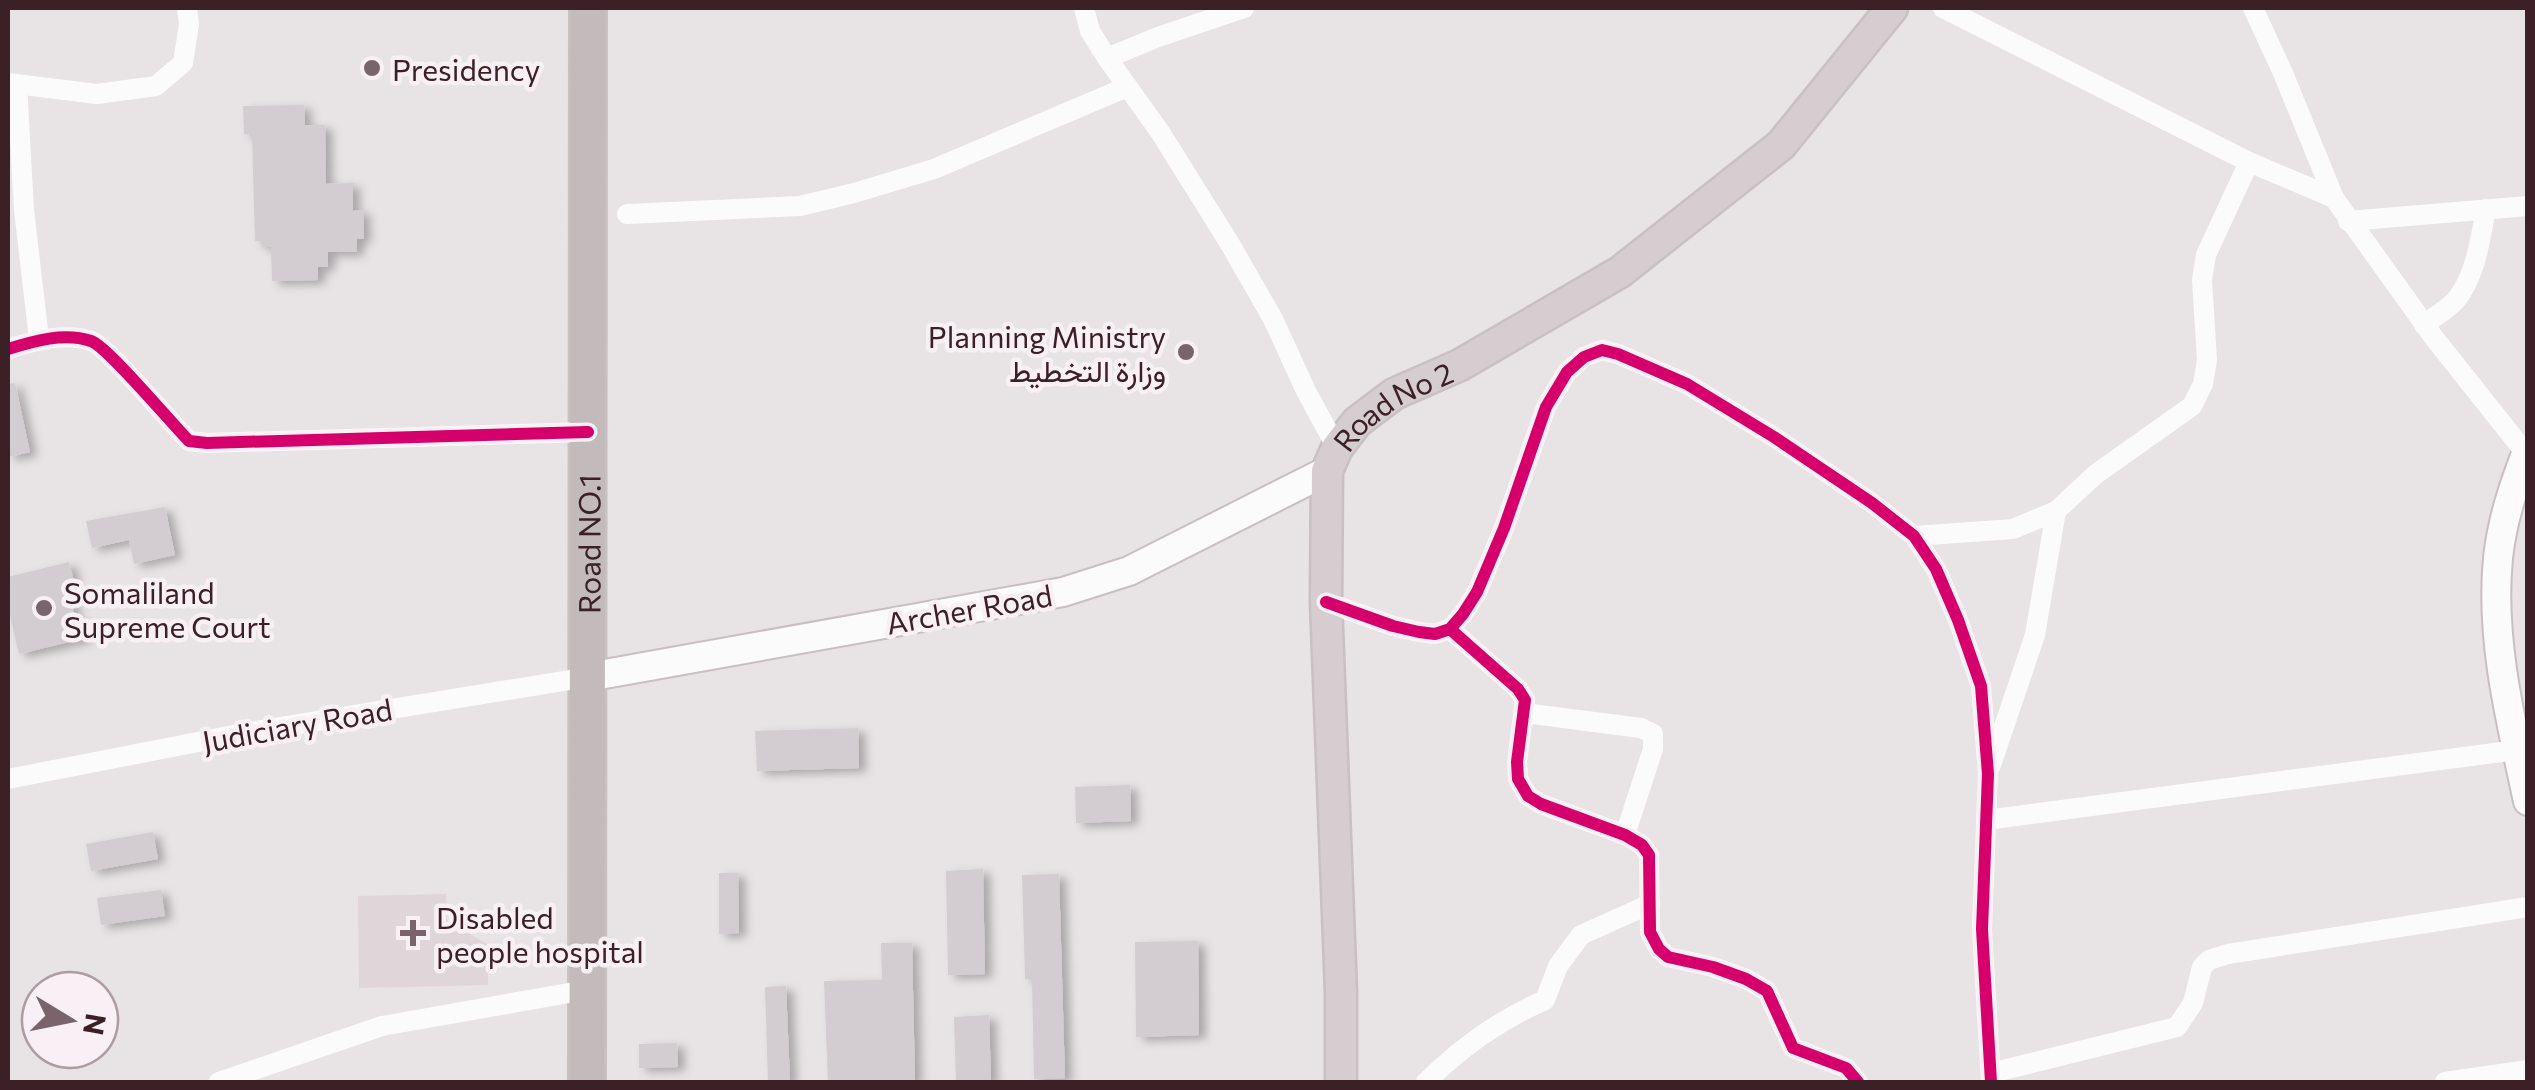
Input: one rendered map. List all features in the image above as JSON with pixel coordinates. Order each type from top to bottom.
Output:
[{"type":"highway","name":"Road NO.1","points":[[588,8],[588,1082]]},
{"type":"main road","name":"Road No 2","points":[[1340,1082],[1341,992],[1326,602],[1332,459],[1356,422],[1394,394],[1460,365],[1620,272],[1781,146],[1892,8]]},
{"type":"main road","points":[[2527,455],[2509,500],[2498,560],[2498,636],[2528,801]]},
{"type":"main road","name":"Archer Road","points":[[588,676],[1064,592],[1129,571],[1332,459]]},
{"type":"street","points":[[39,339],[12,84],[97,94],[156,86],[183,63],[189,24],[187,8]]},
{"type":"street","points":[[1084,8],[1090,31],[1160,132],[1272,319],[1306,390],[1332,459]]},
{"type":"street","points":[[1107,58],[1244,8]]},
{"type":"street","points":[[1943,8],[2249,162],[2334,198]]},
{"type":"street","points":[[2253,8],[2334,198],[2348,221],[2527,455]]},
{"type":"street","points":[[627,214],[800,206],[854,193],[934,169],[1127,86]]},
{"type":"street","points":[[1914,536],[2013,529],[2056,511],[2096,474],[2192,406],[2203,384],[2206,360],[2202,280],[2206,254],[2249,162]]},
{"type":"street","points":[[2348,221],[2528,206]]},
{"type":"street","points":[[2424,325],[2455,300],[2465,283],[2476,260],[2486,209]]},
{"type":"street","points":[[8,349],[39,339],[72,337],[96,341],[188,440],[207,443],[588,432]]},
{"type":"street","points":[[1326,602],[1419,632],[1436,634],[1450,629],[1477,592],[1546,407],[1566,372],[1584,357],[1602,350],[1618,354],[1687,384],[1774,437],[1914,536],[1936,568],[1980,686],[1988,774],[1982,929],[1991,1078],[2177,1027],[2192,1003],[2202,967],[2209,960],[2528,908]]},
{"type":"street","points":[[1988,774],[2035,636],[2056,511]]},
{"type":"street","points":[[1450,629],[1518,689],[1525,700],[1517,762],[1518,779],[1528,796],[1642,844],[1649,855],[1650,932],[1659,949],[1668,957],[1714,966],[1767,991],[1793,1048],[1846,1068],[1858,1082]]},
{"type":"street","name":"Judiciary Road","points":[[8,779],[244,732],[588,676]]},
{"type":"street","points":[[1524,713],[1641,728],[1653,734],[1654,750],[1625,835]]},
{"type":"street","points":[[1986,820],[2517,750]]},
{"type":"street","points":[[1426,1082],[1506,1018],[1545,1000],[1558,966],[1582,935],[1650,904]]},
{"type":"street","points":[[218,1082],[382,1026],[586,990]]},
{"type":"street","points":[[2446,1082],[2528,1070]]},
{"type":"shaded area","name":"Disabled people hospital","points":[[446,894],[447,921],[487,944],[488,985],[359,988],[358,896]]},
{"type":"building","points":[[304,105],[305,125],[325,125],[326,184],[353,183],[353,211],[363,210],[364,239],[357,239],[357,252],[328,252],[328,267],[318,267],[318,280],[272,281],[271,247],[262,247],[262,241],[255,241],[252,134],[244,134],[243,106]]},
{"type":"building","points":[[15,383],[30,452],[8,457],[8,384]]},
{"type":"building","points":[[165,507],[175,555],[134,564],[129,540],[92,548],[86,521]]},
{"type":"building","points":[[69,562],[74,581],[67,583],[76,621],[82,619],[86,638],[19,654],[8,607],[8,577]]},
{"type":"building","points":[[858,728],[859,768],[757,771],[755,731]]},
{"type":"building","points":[[1130,785],[1131,821],[1076,823],[1075,787]]},
{"type":"building","points":[[153,832],[158,859],[91,871],[86,844]]},
{"type":"building","points":[[983,869],[985,974],[948,975],[946,871]]},
{"type":"building","points":[[719,873],[738,873],[739,933],[719,934]]},
{"type":"building","points":[[1059,874],[1065,1078],[1034,1079],[1032,979],[1025,979],[1022,875]]},
{"type":"building","points":[[161,890],[165,916],[101,925],[97,898]]},
{"type":"building","points":[[1198,941],[1199,1035],[1136,1037],[1135,942]]},
{"type":"building","points":[[881,943],[912,943],[915,1082],[828,1082],[824,981],[882,980]]},
{"type":"building","points":[[786,986],[790,1082],[768,1082],[765,987]]},
{"type":"building","points":[[989,1015],[991,1082],[956,1082],[954,1017]]},
{"type":"building","points":[[677,1043],[678,1067],[639,1068],[639,1044]]},
{"type":"cycle path","points":[[8,349],[60,337],[91,341],[124,370],[189,441],[588,432]]},
{"type":"cycle path","points":[[1326,602],[1419,632],[1435,634],[1450,629],[1477,592],[1546,407],[1567,372],[1584,357],[1602,350],[1687,384],[1872,503],[1914,536],[1936,569],[1981,686],[1988,774],[1982,929],[1991,1082]]},
{"type":"cycle path","points":[[1450,629],[1518,689],[1525,700],[1517,762],[1518,779],[1528,796],[1625,835],[1642,845],[1649,855],[1650,932],[1659,949],[1668,957],[1713,967],[1767,991],[1793,1048],[1846,1068],[1858,1082]]},
{"type":"place","name":"Presidency","points":[[372,68]]},
{"type":"place","name":"Planning Ministry وزارة التخطيط","points":[[1186,352]]},
{"type":"place","name":"Somaliland Supreme Court","points":[[44,608]]},
{"type":"place","name":"Disabled people hospital","points":[[413,933]]}]
